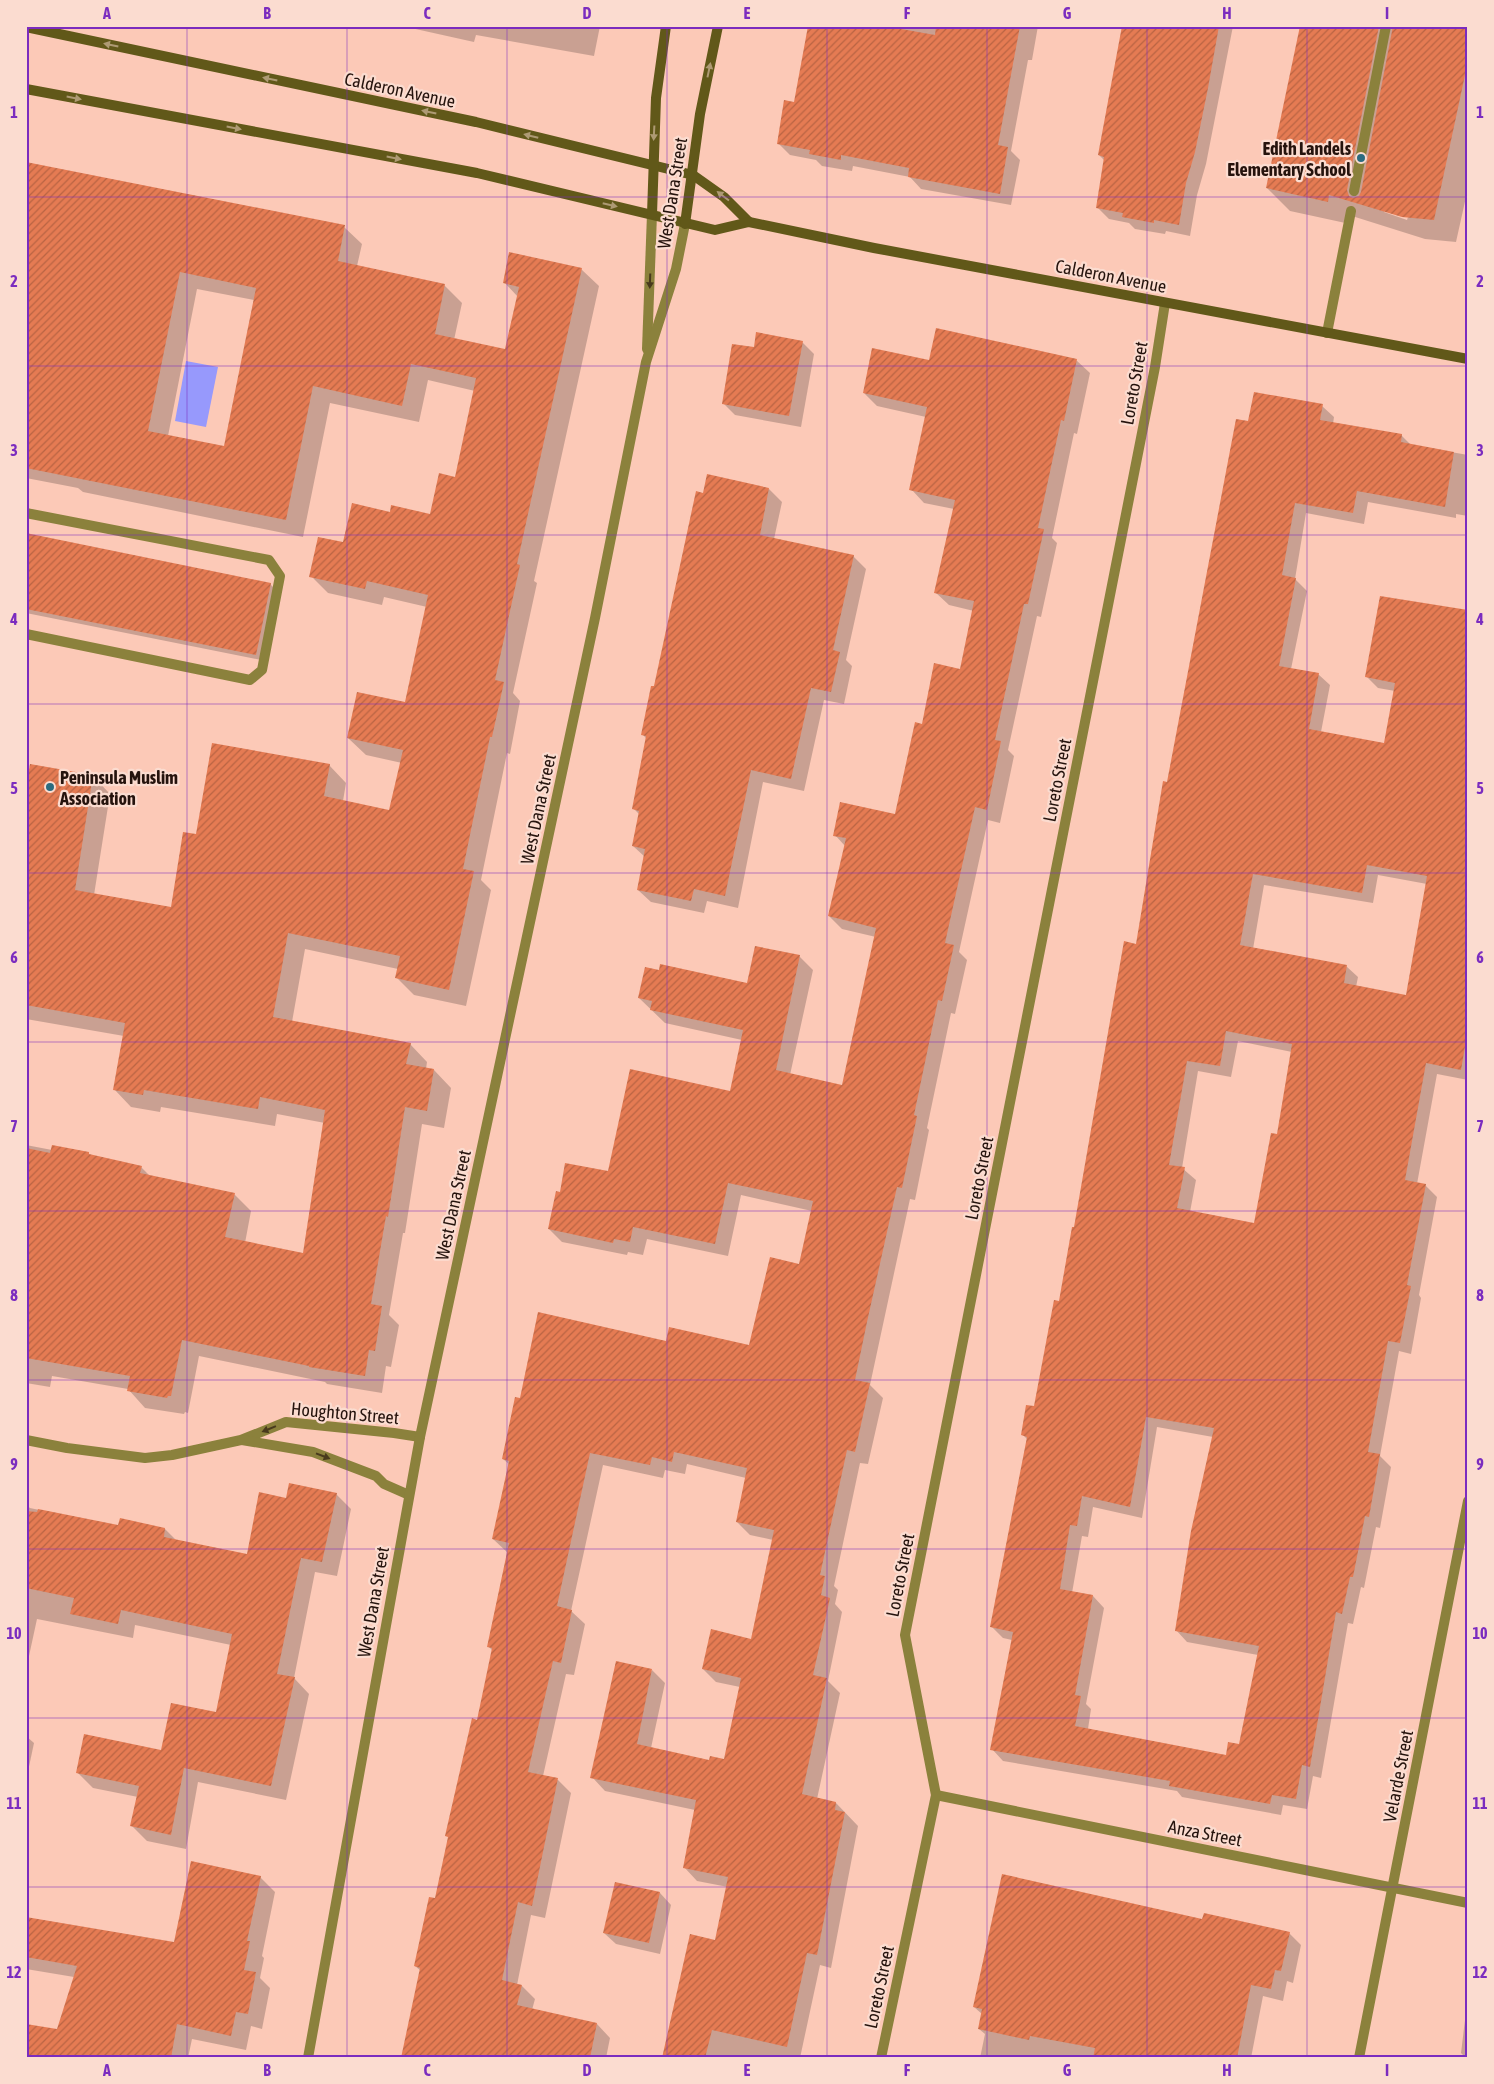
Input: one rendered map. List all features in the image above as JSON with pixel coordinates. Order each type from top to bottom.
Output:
[{"type":"street","name":"West Dana Street","points":[[646,362],[656,98],[666,26]]},
{"type":"street","name":"West Dana Street","points":[[308,2058],[420,1438],[595,618],[646,362],[676,269],[693,175],[700,114],[718,26]]},
{"type":"street","points":[[1354,191],[1386,26]]},
{"type":"street","name":"Calderon Avenue","points":[[26,27],[476,122],[653,167],[693,175],[724,197],[749,222]]},
{"type":"street","name":"Calderon Avenue","points":[[26,88],[477,173],[715,230],[749,222],[874,248],[1468,359]]},
{"type":"street","points":[[1327,333],[1350,211]]},
{"type":"street","name":"Loreto Street","points":[[881,2058],[936,1796],[905,1635],[1155,367],[1165,303]]},
{"type":"street","points":[[26,513],[269,560],[280,576],[262,670],[250,680],[26,634]]},
{"type":"street","name":"Houghton Street","points":[[26,1440],[67,1448],[145,1458],[172,1455],[241,1440],[286,1422],[394,1433],[420,1438]]},
{"type":"street","name":"Houghton Street","points":[[241,1440],[313,1452],[376,1476],[384,1484],[409,1495]]},
{"type":"street","name":"Velarde Street","points":[[1359,2058],[1468,1501]]},
{"type":"street","name":"Anza Street","points":[[936,1796],[1468,1902]]},
{"type":"water","points":[[186,361],[218,367],[206,427],[175,421]]},
{"type":"building","points":[[808,26],[884,26],[935,35],[936,26],[1020,26],[998,145],[1008,147],[1000,194],[908,177],[909,168],[841,155],[841,160],[809,154],[810,150],[777,144],[784,100],[794,102]]},
{"type":"building","points":[[1122,26],[1219,26],[1179,225],[1122,217],[1123,213],[1096,208],[1104,157],[1098,155]]},
{"type":"building","points":[[1300,26],[1379,26],[1347,190],[1349,196],[1353,198],[1359,196],[1361,192],[1393,26],[1468,26],[1468,61],[1434,220],[1402,217],[1329,195],[1328,202],[1266,188]]},
{"type":"building","points":[[26,162],[345,225],[338,261],[445,284],[435,334],[505,349],[519,287],[503,283],[509,252],[582,268],[517,564],[520,565],[495,680],[504,682],[492,737],[490,737],[463,869],[474,871],[449,990],[395,978],[400,956],[288,933],[273,1017],[411,1043],[406,1064],[434,1069],[427,1111],[405,1107],[388,1217],[386,1216],[371,1304],[382,1306],[375,1351],[369,1350],[365,1376],[309,1367],[182,1340],[171,1396],[167,1398],[127,1391],[130,1376],[26,1358],[26,1148],[50,1153],[52,1145],[89,1152],[89,1154],[142,1166],[140,1173],[235,1193],[225,1237],[303,1253],[325,1110],[260,1097],[258,1109],[144,1090],[143,1095],[113,1090],[125,1023],[26,1005],[26,787],[30,764],[93,775],[75,890],[171,907],[183,832],[196,834],[212,743],[330,764],[324,796],[389,810],[403,750],[347,738],[357,692],[405,702],[428,595],[367,581],[365,589],[309,577],[318,537],[343,542],[352,503],[390,512],[391,505],[430,514],[439,473],[455,477],[476,378],[411,364],[402,406],[313,386],[286,520],[26,468]],"holes":[[[180,272],[256,288],[224,446],[148,431]]]},
{"type":"building","points":[[936,328],[1077,359],[1064,421],[1061,420],[1038,528],[1044,529],[1028,604],[1024,604],[995,740],[1001,741],[987,810],[975,807],[945,943],[954,945],[942,1001],[938,1000],[914,1115],[917,1116],[902,1188],[897,1187],[855,1380],[870,1383],[855,1452],[847,1450],[820,1575],[825,1576],[821,1595],[830,1598],[813,1675],[827,1678],[802,1794],[836,1802],[835,1810],[845,1812],[817,1955],[807,1953],[787,2047],[712,2030],[705,2058],[662,2058],[690,1934],[715,1940],[728,1877],[683,1868],[696,1800],[590,1778],[616,1661],[652,1669],[637,1744],[709,1760],[710,1756],[724,1759],[741,1678],[702,1669],[711,1629],[751,1639],[774,1530],[736,1522],[747,1468],[674,1452],[672,1462],[652,1457],[650,1465],[590,1453],[557,1606],[572,1610],[561,1663],[553,1661],[528,1772],[558,1778],[532,1906],[518,1902],[502,1980],[522,1985],[517,2005],[597,2023],[590,2058],[401,2058],[420,1968],[414,1966],[429,1897],[435,1898],[448,1837],[445,1836],[472,1718],[477,1720],[492,1648],[487,1647],[509,1543],[492,1539],[509,1461],[502,1459],[515,1397],[520,1398],[538,1312],[666,1341],[669,1327],[749,1345],[770,1257],[799,1264],[813,1201],[728,1183],[715,1244],[633,1227],[630,1242],[614,1239],[613,1243],[548,1229],[556,1191],[560,1192],[565,1163],[608,1171],[630,1069],[730,1091],[743,1030],[650,1010],[652,1001],[638,998],[645,967],[659,970],[660,964],[747,983],[755,946],[800,955],[776,1070],[842,1085],[876,928],[828,916],[846,838],[833,836],[840,802],[895,814],[915,722],[922,724],[934,663],[960,669],[974,601],[934,593],[955,500],[909,490],[927,407],[863,393],[872,348],[929,360]]},
{"type":"building","points":[[756,332],[803,341],[789,416],[722,404],[732,344],[754,347]]},
{"type":"building","points":[[1254,392],[1323,404],[1320,420],[1402,434],[1401,442],[1454,452],[1445,507],[1357,491],[1353,513],[1295,503],[1282,575],[1296,578],[1279,666],[1319,673],[1309,729],[1384,743],[1395,683],[1365,677],[1380,596],[1468,610],[1468,1029],[1461,1070],[1426,1063],[1405,1180],[1426,1184],[1407,1285],[1411,1286],[1400,1343],[1388,1341],[1368,1452],[1380,1454],[1369,1517],[1365,1516],[1353,1577],[1350,1577],[1342,1614],[1336,1612],[1310,1767],[1302,1765],[1296,1799],[1272,1795],[1270,1804],[1169,1786],[1170,1781],[990,1750],[1013,1632],[990,1627],[1027,1437],[1021,1435],[1026,1405],[1034,1406],[1054,1300],[1059,1301],[1072,1227],[1074,1227],[1124,941],[1136,944],[1163,781],[1167,782],[1236,419],[1248,421]],"holes":[[[1367,865],[1427,876],[1406,995],[1344,983],[1347,965],[1240,945],[1253,874],[1362,893]],[[1226,1031],[1292,1044],[1277,1134],[1271,1133],[1254,1223],[1177,1208],[1185,1167],[1169,1165],[1187,1061],[1220,1066]],[[1146,1417],[1214,1428],[1191,1531],[1175,1631],[1259,1646],[1239,1744],[1228,1742],[1226,1755],[1075,1726],[1081,1696],[1075,1695],[1093,1595],[1060,1589],[1070,1525],[1077,1526],[1082,1496],[1130,1507]]]},
{"type":"building","points":[[707,474],[769,488],[760,535],[854,555],[833,650],[840,652],[831,692],[811,688],[791,779],[751,770],[725,896],[694,889],[691,901],[637,890],[645,849],[632,846],[639,811],[632,809],[646,736],[641,735],[651,686],[654,686],[696,491],[703,493]]},
{"type":"building","points":[[26,533],[271,583],[256,655],[26,609]]},
{"type":"building","points":[[289,1483],[337,1493],[322,1562],[301,1558],[277,1674],[295,1677],[271,1786],[184,1768],[171,1835],[130,1826],[139,1786],[76,1773],[84,1734],[161,1750],[171,1703],[216,1712],[232,1634],[121,1610],[118,1624],[70,1614],[74,1598],[26,1588],[26,1511],[37,1512],[38,1509],[118,1525],[120,1518],[165,1528],[164,1537],[247,1554],[259,1492],[286,1498]]},
{"type":"building","points":[[191,1861],[261,1876],[247,1941],[250,1941],[244,1970],[256,1972],[248,2014],[236,2012],[231,2036],[177,2024],[171,2058],[26,2058],[26,2024],[57,2029],[77,1966],[26,1957],[26,1917],[174,1942]]},
{"type":"building","points":[[1002,1874],[1202,1919],[1204,1913],[1290,1932],[1281,1971],[1275,1970],[1271,1989],[1251,1985],[1237,2058],[1093,2058],[1095,2048],[1030,2036],[1029,2040],[978,2029],[982,2009],[973,2007]]},
{"type":"building","points":[[615,1882],[660,1892],[649,1943],[603,1933]]},
{"type":"place","name":"Edith Landels Elementary School","points":[[1361,158]]},
{"type":"place","name":"Peninsula Muslim Association","points":[[50,787]]}]
